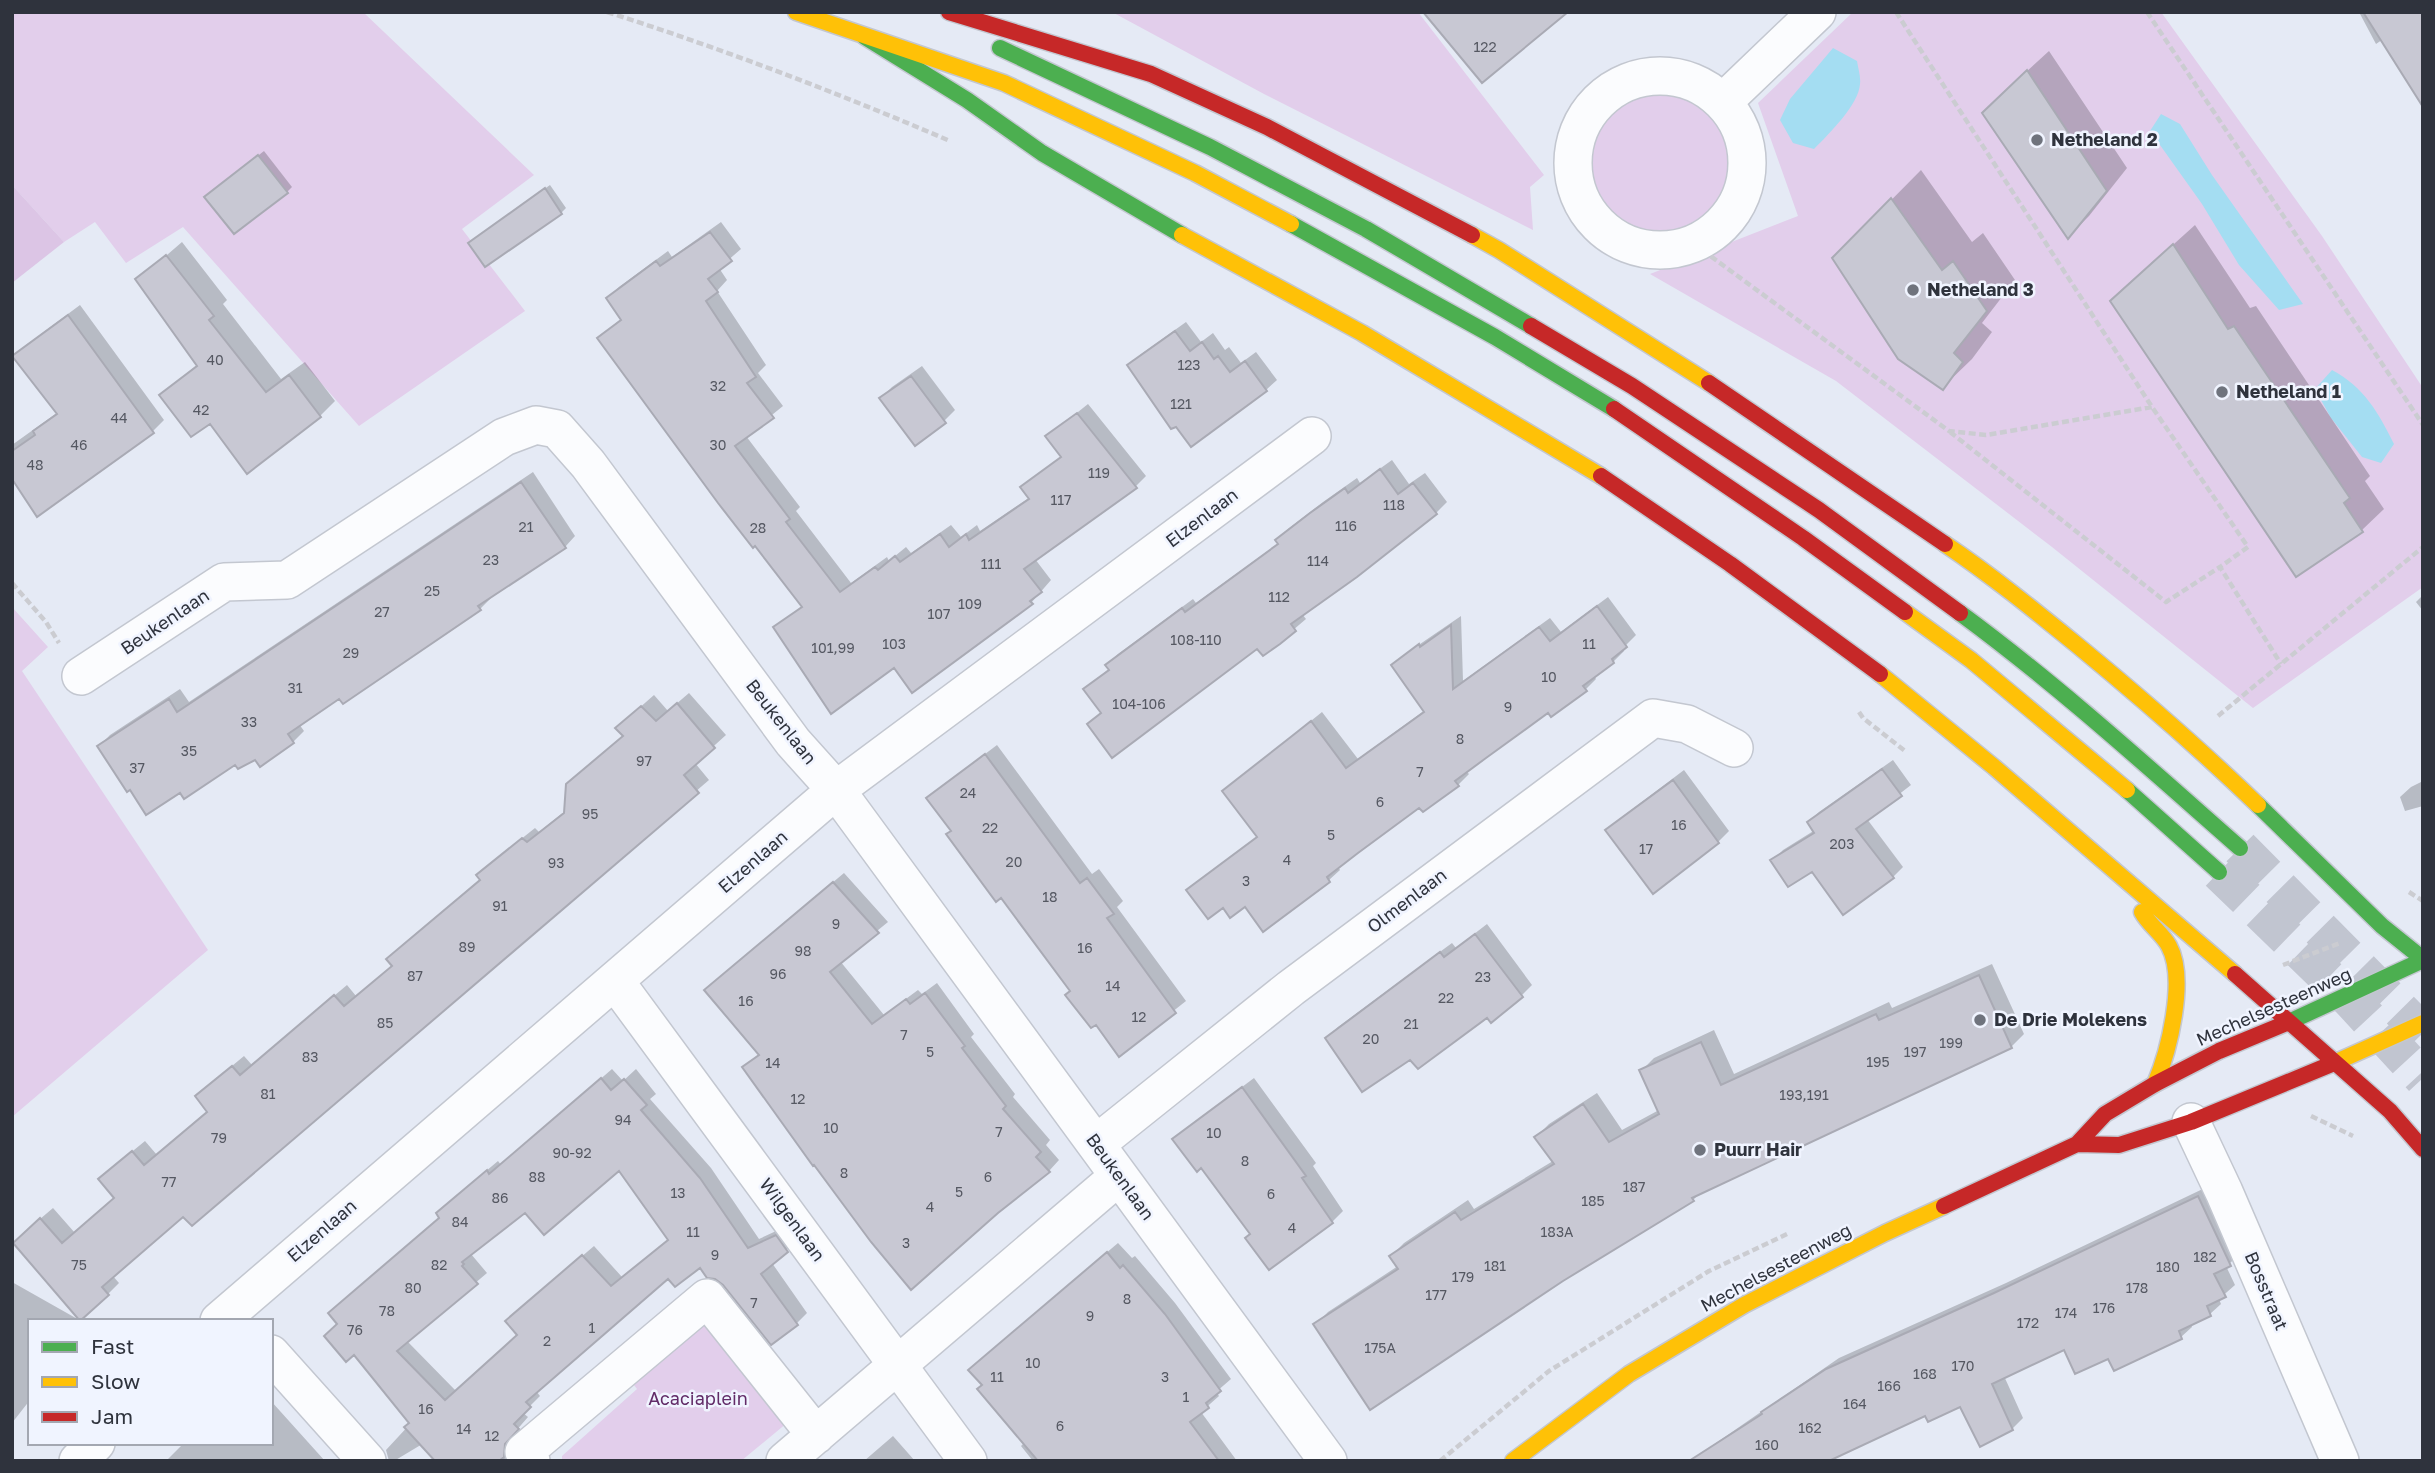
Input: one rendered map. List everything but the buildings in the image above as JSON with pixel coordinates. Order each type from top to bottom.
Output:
[{"type":"main road","points":[[796,12],[1004,83],[1195,173],[1353,256],[1495,337],[1615,410],[1804,538],[1971,660],[2101,767],[2219,872]]},
{"type":"main road","points":[[933,12],[1018,58],[1210,146],[1354,222],[1632,386],[1819,510],[1991,636],[2119,742],[2240,848]]},
{"type":"main road","points":[[949,12],[1152,74],[1267,127],[1499,250],[1727,394],[1991,575],[2113,675],[2227,775],[2382,926],[2423,959]]},
{"type":"main road","points":[[865,37],[967,100],[1054,160],[1171,229],[1362,333],[1596,473],[1854,653],[1994,767],[2208,950],[2390,1111],[2423,1149]]},
{"type":"main road","points":[[2124,880],[2146,921],[2170,948],[2176,979],[2166,1063],[2155,1084]]},
{"type":"main road","name":"Mechelsesteenweg","points":[[1513,1461],[1629,1374],[1744,1305],[1885,1233],[2077,1144],[2105,1114],[2219,1051],[2289,1022],[2423,959]]},
{"type":"main road","name":"Mechelsesteenweg","points":[[2077,1144],[2119,1145],[2191,1122],[2423,1023]]},
{"type":"street","points":[[1723,102],[1817,12]]},
{"type":"street","points":[[1664,76],[1692,81],[1723,102],[1741,130],[1748,163],[1741,197],[1722,225],[1695,244],[1661,251],[1629,245],[1600,227],[1580,199],[1572,167],[1577,133],[1591,109],[1611,91],[1637,79],[1664,76]]},
{"type":"street","name":"Beukenlaan","points":[[81,676],[224,582],[287,580],[504,437],[536,425],[557,429],[587,464],[793,742],[836,790],[1328,1461]]},
{"type":"street","name":"Elzenlaan","points":[[230,1317],[836,790],[1312,436]]},
{"type":"street","name":"Olmenlaan","points":[[1096,1144],[1291,988],[1653,718],[1687,724],[1734,748]]},
{"type":"street","name":"Wilgenlaan","points":[[615,981],[968,1461]]},
{"type":"street","name":"Bosstraat","points":[[2191,1122],[2340,1461]]},
{"type":"street","points":[[785,1461],[1119,1176]]},
{"type":"street","points":[[531,1461],[524,1452],[706,1298],[816,1435]]},
{"type":"street","points":[[273,1356],[367,1461]]},
{"type":"street","points":[[78,1461],[94,1445]]},
{"type":"path","points":[[607,12],[667,31],[893,116],[956,143]]},
{"type":"path","points":[[1695,244],[1949,431],[2166,602],[2248,548],[2152,407],[1896,12]]},
{"type":"path","points":[[2147,12],[2423,425]]},
{"type":"path","points":[[1949,431],[1986,435],[2152,407]]},
{"type":"path","points":[[2210,723],[2423,547]]},
{"type":"path","points":[[2220,567],[2281,664]]},
{"type":"path","points":[[12,583],[46,622],[81,676]]},
{"type":"path","points":[[12,596],[19,591]]},
{"type":"path","points":[[1856,708],[1863,718],[1915,758]]},
{"type":"path","points":[[2241,981],[2382,926],[2423,902]]},
{"type":"green space","points":[[12,12],[363,12],[534,175],[462,229],[525,311],[359,426],[183,227],[126,263],[95,222],[64,242],[12,185]]},
{"type":"green space","points":[[1112,12],[1418,12],[1544,175],[1530,187],[1533,230],[1264,94]]},
{"type":"green space","points":[[1853,12],[2161,12],[2322,236],[2423,388],[2423,587],[2253,708],[2052,547],[1836,381],[1650,274],[1798,216],[1758,103]]},
{"type":"green space","points":[[1660,95],[1686,100],[1708,115],[1723,137],[1728,163],[1723,189],[1708,211],[1686,226],[1660,231],[1634,226],[1612,211],[1597,189],[1592,163],[1597,137],[1612,115],[1634,100]]},
{"type":"green space","points":[[12,607],[48,647],[22,671],[208,950],[12,1117]]},
{"type":"green space","name":"Acaciaplein","points":[[704,1306],[793,1418],[741,1461],[562,1461],[562,1456],[637,1389],[623,1371]]},
{"type":"shaded area","points":[[12,185],[64,242],[12,283]]},
{"type":"water","points":[[1833,48],[1857,61],[1860,78],[1858,92],[1842,118],[1814,149],[1793,143],[1780,120],[1790,99]]},
{"type":"water","points":[[2161,114],[2180,124],[2212,175],[2303,304],[2279,310],[2239,265],[2202,204],[2150,131]]},
{"type":"water","points":[[2332,370],[2361,392],[2388,432],[2394,444],[2381,463],[2362,457],[2331,418],[2315,389]]},
{"type":"tunnel","points":[[2240,848],[2423,1033]]},
{"type":"tunnel","points":[[2219,872],[2350,999],[2423,1078]]},
{"type":"traffic: fast","points":[[865,37],[967,100],[1042,153],[1182,235]]},
{"type":"traffic: fast","points":[[1000,48],[1210,147],[1366,229],[1531,326]]},
{"type":"traffic: fast","points":[[1291,224],[1495,337],[1614,409]]},
{"type":"traffic: fast","points":[[1960,613],[2068,698],[2240,848]]},
{"type":"traffic: fast","points":[[2127,790],[2219,872]]},
{"type":"traffic: fast","points":[[2258,805],[2382,926],[2423,959]]},
{"type":"traffic: fast","points":[[2289,1022],[2423,960]]},
{"type":"traffic: slow","points":[[796,12],[1004,83],[1195,173],[1291,224]]},
{"type":"traffic: slow","points":[[1182,235],[1362,333],[1601,476]]},
{"type":"traffic: slow","points":[[1472,235],[1709,383]]},
{"type":"traffic: slow","points":[[1945,544],[2012,593],[2100,664],[2192,743],[2258,805]]},
{"type":"traffic: slow","points":[[1905,612],[1971,660],[2127,790]]},
{"type":"traffic: slow","points":[[1880,674],[1994,767],[2235,974]]},
{"type":"traffic: slow","points":[[2142,912],[2169,946],[2176,977],[2174,1015],[2166,1053],[2155,1084]]},
{"type":"traffic: slow","points":[[2334,1063],[2423,1023]]},
{"type":"traffic: slow","points":[[1513,1461],[1629,1374],[1744,1305],[1944,1206]]},
{"type":"traffic: jam","points":[[949,12],[1151,74],[1267,127],[1472,235]]},
{"type":"traffic: jam","points":[[1531,326],[1632,386],[1819,510],[1960,613]]},
{"type":"traffic: jam","points":[[1709,383],[1945,544]]},
{"type":"traffic: jam","points":[[1614,409],[1803,538],[1905,612]]},
{"type":"traffic: jam","points":[[1601,476],[1730,564],[1880,674]]},
{"type":"traffic: jam","points":[[2235,974],[2390,1111],[2423,1149]]},
{"type":"traffic: jam","points":[[1944,1206],[2077,1144],[2105,1114],[2155,1084],[2219,1051],[2289,1022]]},
{"type":"traffic: jam","points":[[2077,1144],[2119,1145],[2191,1122],[2334,1063]]},
{"type":"place","name":"Netheland 2","points":[[2037,140]]},
{"type":"place","name":"Netheland 3","points":[[1913,290]]},
{"type":"place","name":"Netheland 1","points":[[2222,392]]},
{"type":"place","name":"De Drie Molekens","points":[[1980,1020]]},
{"type":"place","name":"Puurr Hair","points":[[1700,1150]]}]
